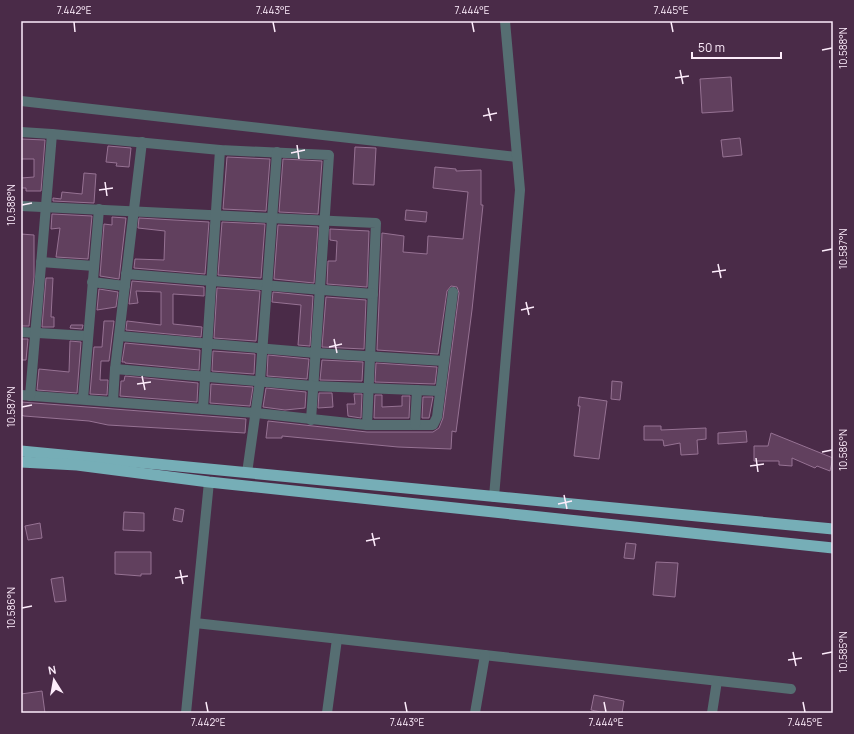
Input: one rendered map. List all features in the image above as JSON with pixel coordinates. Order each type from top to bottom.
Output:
[{"type":"highway","points":[[21,451],[833,529]]},
{"type":"highway","points":[[21,462],[77,465],[209,482],[833,548]]},
{"type":"street","points":[[494,497],[520,190],[504,21]]},
{"type":"street","points":[[21,101],[517,156]]},
{"type":"street","points":[[21,132],[220,150],[329,155],[326,220],[311,420]]},
{"type":"street","points":[[52,134],[34,333],[25,396],[113,401],[256,413],[367,425],[433,425],[436,421],[453,292]]},
{"type":"street","points":[[113,401],[133,210],[142,142]]},
{"type":"street","points":[[203,409],[220,150]]},
{"type":"street","points":[[247,473],[256,413],[263,349],[277,152]]},
{"type":"street","points":[[21,206],[133,210],[376,223],[367,425]]},
{"type":"street","points":[[83,399],[98,209]]},
{"type":"street","points":[[41,262],[94,266]]},
{"type":"street","points":[[126,274],[373,294]]},
{"type":"street","points":[[92,282],[125,286]]},
{"type":"street","points":[[21,332],[88,336]]},
{"type":"street","points":[[119,336],[263,349],[444,361]]},
{"type":"street","points":[[116,369],[313,386],[440,391]]},
{"type":"street","points":[[415,425],[417,390]]},
{"type":"street","points":[[186,713],[209,482]]},
{"type":"street","points":[[195,623],[792,689]]},
{"type":"street","points":[[327,713],[337,638]]},
{"type":"street","points":[[475,713],[485,655]]},
{"type":"street","points":[[712,713],[717,681]]},
{"type":"building","points":[[731,77],[733,111],[702,113],[700,79]]},
{"type":"building","points":[[740,138],[742,155],[723,157],[721,140]]},
{"type":"building","points":[[21,139],[45,140],[41,191],[26,191],[26,188],[21,188],[21,178],[34,177],[34,159],[21,159]]},
{"type":"building","points":[[108,146],[131,148],[129,167],[116,166],[117,163],[106,162]]},
{"type":"building","points":[[355,147],[376,148],[374,185],[353,184]]},
{"type":"building","points":[[227,157],[270,159],[266,211],[223,209]]},
{"type":"building","points":[[283,159],[322,161],[318,214],[279,212]]},
{"type":"building","points":[[435,167],[456,169],[456,171],[481,170],[481,205],[483,205],[472,310],[456,432],[452,431],[451,449],[398,447],[282,436],[282,438],[266,438],[268,421],[367,432],[433,432],[439,428],[443,418],[459,293],[457,287],[451,286],[447,291],[438,354],[377,350],[382,233],[404,236],[403,252],[427,254],[428,236],[463,239],[468,192],[433,188]]},
{"type":"building","points":[[84,173],[96,174],[94,203],[53,201],[53,198],[61,199],[62,192],[82,194]]},
{"type":"building","points":[[406,210],[427,212],[426,222],[405,220]]},
{"type":"building","points":[[52,214],[92,216],[88,259],[56,257],[60,228],[51,229]]},
{"type":"building","points":[[112,217],[126,218],[119,279],[100,276],[104,224],[112,225]]},
{"type":"building","points":[[139,218],[209,222],[205,274],[134,268],[135,259],[164,260],[165,231],[138,228]]},
{"type":"building","points":[[222,222],[265,224],[261,278],[218,275]]},
{"type":"building","points":[[278,225],[318,227],[314,283],[274,279]]},
{"type":"building","points":[[330,229],[369,231],[367,287],[327,284],[328,261],[336,261],[337,241],[330,240]]},
{"type":"building","points":[[21,234],[34,235],[34,277],[29,326],[21,326]]},
{"type":"building","points":[[46,278],[53,278],[51,317],[54,317],[54,327],[42,327]]},
{"type":"building","points":[[132,281],[204,287],[204,296],[173,294],[173,324],[202,327],[201,337],[126,330],[127,321],[161,325],[161,292],[136,291],[138,303],[129,304]]},
{"type":"building","points":[[217,288],[260,291],[256,341],[214,338]]},
{"type":"building","points":[[99,289],[118,292],[116,307],[97,310]]},
{"type":"building","points":[[273,292],[313,296],[310,346],[298,345],[301,305],[272,302]]},
{"type":"building","points":[[326,297],[366,300],[364,349],[322,347]]},
{"type":"building","points":[[104,321],[114,321],[109,361],[101,361],[100,380],[108,380],[107,395],[90,394],[94,347],[102,347]]},
{"type":"building","points":[[71,325],[83,325],[82,329],[70,328]]},
{"type":"building","points":[[21,339],[28,339],[26,360],[21,360]]},
{"type":"building","points":[[70,341],[81,342],[77,393],[37,390],[39,369],[69,372]]},
{"type":"building","points":[[125,343],[200,350],[199,370],[122,362]]},
{"type":"building","points":[[213,351],[255,354],[254,374],[212,371]]},
{"type":"building","points":[[268,355],[309,359],[307,379],[267,376]]},
{"type":"building","points":[[322,360],[363,362],[362,381],[320,380]]},
{"type":"building","points":[[376,363],[437,367],[435,384],[375,382]]},
{"type":"building","points":[[125,376],[198,383],[197,402],[120,396],[121,381],[124,381]]},
{"type":"building","points":[[612,381],[622,382],[620,400],[611,399]]},
{"type":"building","points":[[211,384],[253,387],[250,406],[210,403]]},
{"type":"building","points":[[266,388],[306,392],[305,408],[285,410],[263,407]]},
{"type":"building","points":[[319,393],[332,393],[333,407],[318,408]]},
{"type":"building","points":[[354,394],[362,394],[361,418],[348,416],[347,404],[355,404]]},
{"type":"building","points":[[375,395],[382,395],[382,407],[402,406],[402,396],[410,396],[409,418],[374,418]]},
{"type":"building","points":[[423,397],[433,397],[429,418],[422,418]]},
{"type":"building","points":[[579,397],[607,401],[599,459],[574,456],[580,406],[578,406]]},
{"type":"building","points":[[21,402],[246,419],[245,433],[108,425],[89,421],[24,416],[21,415]]},
{"type":"building","points":[[644,426],[661,426],[661,430],[706,428],[706,439],[697,440],[698,454],[681,455],[680,443],[664,446],[663,440],[644,440]]},
{"type":"building","points":[[746,431],[747,442],[718,444],[718,433]]},
{"type":"building","points":[[771,433],[833,458],[830,471],[817,466],[815,468],[792,458],[792,466],[779,465],[779,461],[754,461],[754,446],[768,446]]},
{"type":"building","points":[[175,508],[184,510],[182,522],[173,520]]},
{"type":"building","points":[[124,512],[144,513],[144,531],[123,530]]},
{"type":"building","points":[[40,523],[42,538],[28,540],[25,526]]},
{"type":"building","points":[[626,543],[636,544],[634,559],[624,558]]},
{"type":"building","points":[[115,552],[151,552],[151,574],[141,574],[141,576],[115,574]]},
{"type":"building","points":[[656,562],[678,563],[675,597],[653,595]]},
{"type":"building","points":[[63,577],[66,601],[55,602],[51,579]]},
{"type":"building","points":[[42,691],[45,713],[21,713],[21,694]]},
{"type":"building","points":[[594,695],[624,701],[622,713],[606,713],[591,710]]}]
